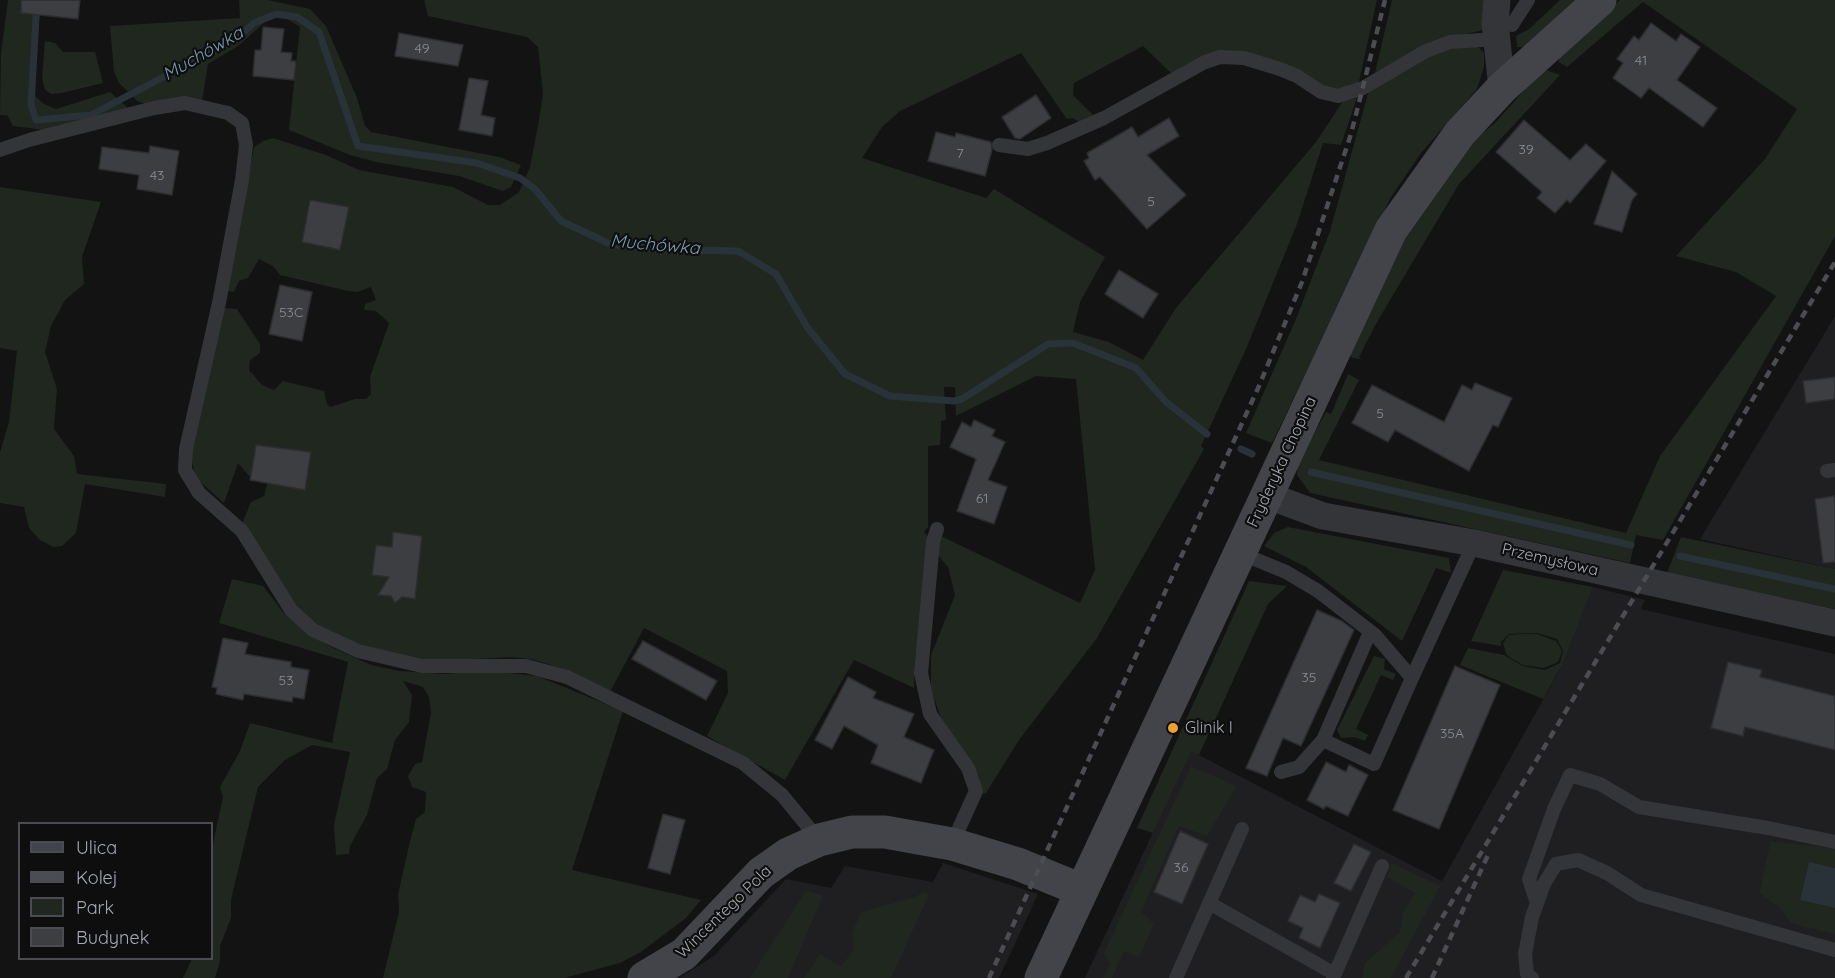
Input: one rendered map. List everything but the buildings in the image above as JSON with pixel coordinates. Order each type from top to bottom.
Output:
[{"type":"street","points":[[1497,0],[1504,32],[1502,88]]},
{"type":"street","name":"Fryderyka Chopina","points":[[1041,978],[1391,230],[1460,132],[1502,88],[1600,0]]},
{"type":"street","name":"Przemysłowa","points":[[1266,495],[1323,516],[1474,543],[1835,623]]},
{"type":"street","name":"Wincentego Pola","points":[[644,978],[684,954],[761,873],[788,854],[819,840],[852,832],[885,832],[952,844],[1018,864],[1081,890]]},
{"type":"lane","points":[[999,145],[1028,149],[1047,143],[1104,118],[1205,62],[1220,57],[1244,58],[1280,69],[1297,76],[1321,92],[1338,96],[1363,88],[1426,51],[1450,42],[1504,32],[1528,0]]},
{"type":"lane","points":[[0,150],[29,140],[154,108],[185,104],[228,113],[242,123],[246,145],[242,180],[219,303],[186,449],[185,470],[199,493],[242,531],[291,610],[313,630],[358,651],[422,666],[526,666],[567,677],[742,764],[782,795],[819,840]]},
{"type":"lane","points":[[937,529],[933,542],[921,673],[930,714],[968,768],[976,791],[952,844]]},
{"type":"lane","points":[[1323,740],[1374,764],[1474,543]]},
{"type":"lane","points":[[1240,553],[1286,572],[1317,591],[1370,632],[1412,678]]},
{"type":"lane","points":[[1281,772],[1299,767],[1323,740],[1370,632]]},
{"type":"lane","points":[[1537,903],[1529,879],[1554,809],[1570,775],[1600,784],[1639,807],[1768,828],[1835,842]]},
{"type":"lane","points":[[1176,978],[1242,829]]},
{"type":"lane","points":[[1532,978],[1527,974],[1525,954],[1537,903],[1556,864],[1578,860],[1607,873],[1641,895],[1835,950]]},
{"type":"lane","points":[[1209,903],[1334,976],[1382,866]]},
{"type":"shaded area","points":[[1835,316],[1835,569],[1700,539]]},
{"type":"shaded area","points":[[1593,587],[1645,600],[1641,609],[1835,654],[1835,978],[1085,978],[1191,751],[1442,881],[1559,671]]},
{"type":"shaded area","points":[[1809,862],[1835,868],[1835,908],[1800,900]]},
{"type":"shaded area","points":[[943,863],[1038,894],[999,978],[679,978],[714,956],[786,879],[831,888],[845,866],[933,882]]},
{"type":"green space","points":[[8,0],[41,0],[33,88],[35,96],[44,104],[56,109],[110,92],[129,109],[45,130],[13,126],[7,115],[0,115],[1,53]]},
{"type":"green space","points":[[239,0],[268,0],[310,9],[326,26],[357,98],[365,126],[371,132],[499,157],[521,165],[511,187],[503,191],[459,176],[376,162],[350,155],[289,130],[300,27],[289,20],[278,17],[265,22],[238,46],[208,64],[202,101],[146,104],[137,101],[119,83],[114,72],[110,26],[240,18]]},
{"type":"green space","points":[[424,0],[1377,0],[1358,86],[1346,90],[1328,90],[1248,54],[1172,74],[1143,46],[1074,83],[1073,95],[1094,116],[1082,123],[1072,118],[1067,119],[1021,53],[900,111],[882,127],[862,158],[986,198],[994,189],[1105,257],[1080,302],[1073,332],[1109,342],[1143,360],[1176,308],[1316,142],[1343,101],[1357,98],[1341,145],[1323,143],[1297,224],[1246,349],[1201,446],[1204,449],[1097,638],[1019,740],[986,793],[983,794],[979,778],[942,721],[931,689],[931,655],[955,595],[948,567],[937,554],[939,535],[1080,603],[1095,570],[1076,379],[1036,376],[956,416],[955,387],[944,387],[946,420],[941,421],[940,445],[928,446],[928,527],[924,532],[930,538],[915,660],[914,688],[854,660],[785,780],[707,736],[728,693],[727,671],[644,628],[610,692],[551,665],[531,659],[510,657],[439,661],[407,660],[338,637],[320,627],[298,608],[242,524],[251,502],[264,496],[268,480],[248,475],[238,463],[224,503],[195,477],[192,459],[194,434],[224,308],[237,309],[260,344],[260,353],[250,360],[249,370],[262,385],[274,390],[283,381],[324,391],[330,407],[355,399],[366,399],[371,394],[370,377],[389,323],[376,311],[364,310],[365,304],[376,300],[371,287],[357,292],[348,291],[280,275],[274,267],[259,259],[248,278],[239,281],[234,292],[227,291],[254,147],[273,138],[326,155],[359,170],[453,187],[488,205],[500,205],[519,192],[530,167],[543,94],[538,47],[527,37],[428,16]]},
{"type":"green space","points":[[1392,0],[1484,0],[1484,30],[1438,40],[1374,77]]},
{"type":"green space","points":[[1560,0],[1581,0],[1525,47],[1517,47],[1516,36],[1529,29]]},
{"type":"green space","points":[[1620,0],[1835,0],[1835,236],[1663,540],[1636,535],[1630,563],[1310,493],[1297,475],[1299,460],[1326,412],[1331,414],[1348,374],[1359,380],[1319,460],[1626,533],[1660,456],[1776,296],[1736,272],[1676,256],[1765,159],[1797,109],[1643,2],[1567,67],[1559,62],[1559,56]]},
{"type":"green space","points":[[45,41],[55,43],[63,52],[95,52],[103,83],[62,93],[51,94],[45,90],[42,78]]},
{"type":"green space","points":[[1463,45],[1478,47],[1484,53],[1484,67],[1477,89],[1421,153],[1391,197],[1272,443],[1246,433],[1296,319],[1330,231],[1369,90],[1438,50]]},
{"type":"green space","points":[[1547,70],[1560,75],[1459,184],[1377,322],[1359,357],[1361,359],[1352,358],[1350,355],[1401,245],[1439,182],[1465,147],[1495,123],[1536,77]]},
{"type":"green space","points":[[0,187],[101,202],[82,257],[84,284],[65,300],[51,326],[45,352],[57,389],[54,429],[74,456],[77,474],[166,484],[165,497],[85,484],[76,533],[62,546],[53,547],[40,540],[29,528],[24,507],[0,503],[0,452],[9,422],[17,351],[0,348]]},
{"type":"green space","points":[[1288,527],[1449,558],[1451,573],[1436,568],[1402,641],[1306,567],[1264,546],[1274,533]]},
{"type":"green space","points":[[1681,537],[1835,569],[1835,609],[1667,573]]},
{"type":"green space","points":[[1503,570],[1593,587],[1562,665],[1543,699],[1460,665],[1468,648],[1504,655],[1523,666],[1545,670],[1560,663],[1563,651],[1557,639],[1537,633],[1509,634],[1501,642],[1501,646],[1471,641]]},
{"type":"green space","points":[[232,579],[263,586],[283,612],[327,645],[371,665],[399,671],[443,674],[490,671],[537,676],[623,711],[572,870],[701,900],[686,918],[641,952],[620,963],[564,978],[383,978],[399,912],[398,895],[410,841],[416,819],[425,812],[426,792],[412,787],[408,776],[415,764],[422,762],[431,713],[429,697],[423,687],[403,681],[412,695],[409,722],[395,740],[387,769],[377,778],[367,815],[350,846],[349,854],[336,855],[334,825],[350,752],[312,745],[285,760],[258,787],[231,900],[231,918],[220,946],[220,961],[215,978],[183,978],[192,960],[213,960],[213,843],[223,797],[220,787],[240,751],[250,723],[332,743],[348,662],[219,623]]},
{"type":"green space","points":[[1249,581],[1287,586],[1268,604],[1199,755],[1191,752],[1153,833],[1137,828]]},
{"type":"green space","points":[[1537,634],[1556,641],[1562,651],[1558,662],[1544,668],[1523,665],[1511,658],[1506,654],[1503,643],[1509,635]]},
{"type":"green space","points":[[1374,656],[1385,659],[1384,669],[1396,674],[1393,680],[1381,675],[1356,729],[1368,735],[1365,741],[1354,737],[1341,738],[1337,730]]},
{"type":"green space","points":[[1191,766],[1237,786],[1207,836],[1179,826],[1141,912],[1154,924],[1139,957],[1124,951],[1112,978],[1103,978],[1110,964],[1104,953]]},
{"type":"green space","points":[[1771,841],[1835,849],[1835,868],[1809,862],[1800,900],[1835,908],[1835,934],[1791,923],[1781,908],[1759,893]]},
{"type":"green space","points":[[1391,863],[1440,886],[1391,978],[1363,978],[1364,964],[1400,932],[1403,912],[1415,893],[1387,877]]},
{"type":"green space","points":[[806,891],[823,895],[788,978],[750,978]]},
{"type":"green space","points":[[923,892],[929,895],[891,978],[804,978],[820,954],[841,966],[854,950],[852,933],[861,912],[915,897]]},
{"type":"waterway","name":"Muchówka","points":[[37,0],[31,105],[36,120],[91,115],[236,39],[254,23],[276,14],[297,17],[319,32],[358,146],[477,163],[520,178],[535,189],[561,221],[610,244],[667,250],[738,251],[776,274],[807,327],[845,374],[890,396],[954,401],[962,399],[1048,344],[1073,343],[1136,368],[1166,402],[1207,434]]},
{"type":"waterway","points":[[1241,449],[1252,454]]},
{"type":"waterway","points":[[1311,472],[1631,545]]},
{"type":"waterway","points":[[1680,556],[1835,589]]},
{"type":"railway","points":[[989,978],[1259,386],[1302,282],[1351,134],[1385,0]]},
{"type":"railway","points":[[1406,978],[1835,262]]},
{"type":"railway","points":[[1432,978],[1488,855]]},
{"type":"place","name":"Glinik I","points":[[1173,728]]}]
